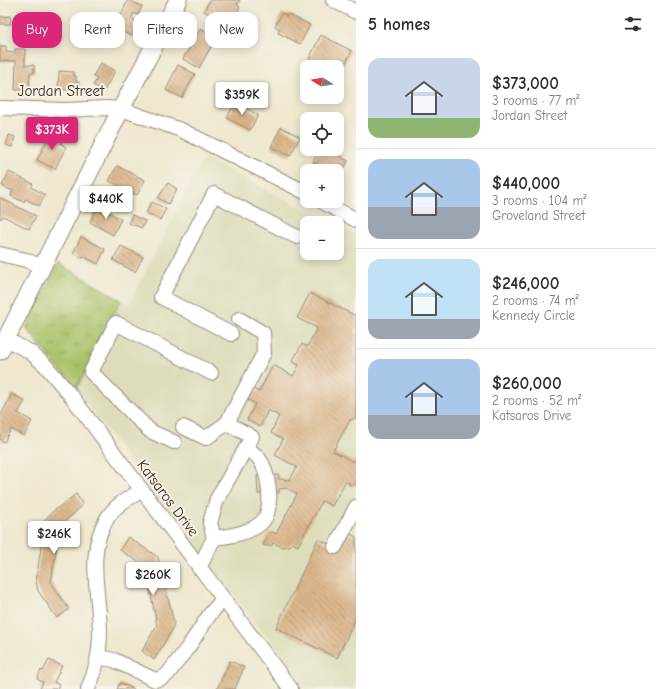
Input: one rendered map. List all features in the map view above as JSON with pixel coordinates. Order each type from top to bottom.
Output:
[{"type":"main road","points":[[3,345],[178,0]]},
{"type":"street","points":[[333,0],[356,12]]},
{"type":"street","name":"Jordan Street","points":[[0,108],[66,110],[106,108],[122,109],[181,130],[300,190]]},
{"type":"street","points":[[231,334],[161,297],[214,194],[297,237]]},
{"type":"street","points":[[334,208],[356,220]]},
{"type":"street","points":[[0,254],[26,260],[42,267]]},
{"type":"street","points":[[183,427],[206,438],[228,423],[264,353],[263,333],[239,319]]},
{"type":"street","points":[[174,442],[150,431],[91,372],[116,323],[211,373]]},
{"type":"street","name":"Katsaros Drive","points":[[3,345],[30,352],[45,365],[72,398],[291,689]]},
{"type":"street","points":[[200,568],[214,538],[210,523],[218,499],[252,437],[228,423]]},
{"type":"street","points":[[214,538],[228,537],[246,531],[262,522],[268,510],[267,473],[258,458],[246,448]]},
{"type":"street","points":[[88,689],[98,657],[100,632],[94,562],[96,545],[101,528],[108,515],[121,503],[141,491]]},
{"type":"street","points":[[335,547],[351,526],[356,507]]},
{"type":"street","points":[[98,657],[114,660],[155,680],[162,678],[167,674],[189,646],[210,614],[223,599]]},
{"type":"shaded area","points":[[204,158],[318,216],[300,216],[300,260],[344,260],[344,229],[356,235],[356,689],[304,689],[283,656],[173,522],[107,430],[76,390],[121,300],[129,304]]},
{"type":"green space","points":[[58,263],[121,300],[76,390],[26,328]]},
{"type":"building","points":[[128,0],[142,6],[139,12],[133,12],[131,18],[133,19],[133,32],[131,36],[125,33],[125,12],[122,12]]},
{"type":"building","points":[[210,0],[240,0],[237,5],[240,7],[237,12],[204,11]]},
{"type":"building","points":[[282,13],[287,16],[288,14],[310,25],[300,44],[278,33],[280,29],[275,26]]},
{"type":"building","points":[[10,16],[11,24],[0,24],[0,17]]},
{"type":"building","points":[[200,29],[205,32],[205,48],[210,48],[199,68],[183,59],[189,48],[197,48],[197,34]]},
{"type":"building","points":[[321,35],[352,51],[344,66],[344,60],[309,59]]},
{"type":"building","points":[[0,46],[6,46],[6,52],[15,53],[15,49],[25,49],[25,65],[34,65],[34,73],[30,73],[29,90],[15,90],[16,61],[0,61]]},
{"type":"building","points":[[101,63],[115,71],[104,91],[93,85],[97,79],[93,76]]},
{"type":"building","points":[[178,65],[195,74],[182,98],[166,90]]},
{"type":"building","points":[[59,71],[74,72],[76,82],[79,82],[78,91],[58,89]]},
{"type":"building","points":[[235,102],[258,115],[250,130],[227,118]]},
{"type":"building","points":[[281,127],[300,137],[290,156],[271,147]]},
{"type":"building","points":[[53,133],[64,139],[61,144],[66,147],[55,169],[37,160],[48,138],[50,139]]},
{"type":"building","points":[[9,135],[15,137],[12,147],[6,145]]},
{"type":"building","points":[[316,156],[339,156],[348,161],[344,168],[344,164],[317,164],[313,162]]},
{"type":"building","points":[[117,166],[145,180],[137,195],[109,181]]},
{"type":"building","points":[[9,172],[33,184],[31,187],[45,195],[39,206],[25,199],[24,202],[11,196],[13,191],[2,186]]},
{"type":"building","points":[[168,183],[177,189],[168,204],[158,198]]},
{"type":"building","points":[[0,198],[36,216],[29,229],[3,216],[1,219],[0,218]]},
{"type":"building","points":[[152,202],[166,209],[160,220],[146,213]]},
{"type":"building","points":[[98,206],[121,219],[113,235],[90,222]]},
{"type":"building","points":[[132,215],[145,221],[142,228],[129,223]]},
{"type":"building","points":[[81,237],[105,249],[98,264],[83,256],[82,258],[73,253]]},
{"type":"building","points":[[121,246],[143,257],[135,272],[113,260]]},
{"type":"building","points":[[310,293],[356,316],[356,418],[350,420],[333,451],[354,462],[356,458],[356,485],[349,485],[350,483],[345,482],[332,506],[322,501],[298,546],[292,543],[290,546],[283,547],[273,543],[272,545],[266,546],[263,545],[269,533],[272,532],[276,534],[297,494],[287,488],[279,489],[279,493],[258,494],[257,476],[278,475],[279,479],[290,480],[297,467],[275,455],[283,439],[271,433],[279,416],[268,410],[260,427],[247,420],[255,404],[245,398],[250,388],[259,392],[273,365],[293,376],[299,365],[292,362],[302,344],[307,347],[317,328],[297,318]]},
{"type":"building","points":[[12,394],[25,401],[18,413],[32,421],[24,436],[11,429],[4,442],[0,439],[0,417]]},
{"type":"building","points":[[76,494],[83,505],[60,526],[51,582],[69,609],[57,618],[38,591],[36,581],[45,520],[51,513]]},
{"type":"building","points":[[349,533],[356,537],[356,618],[337,658],[276,628],[318,539],[335,547]]},
{"type":"building","points":[[128,537],[158,557],[174,623],[171,632],[154,660],[142,651],[157,625],[145,566],[120,550]]},
{"type":"building","points":[[49,660],[62,666],[54,682],[59,685],[57,689],[40,689],[43,682],[37,679],[41,670],[43,671]]},
{"type":"building","points":[[230,661],[244,667],[235,689],[217,689]]},
{"type":"building","points":[[120,683],[134,689],[117,689]]}]
